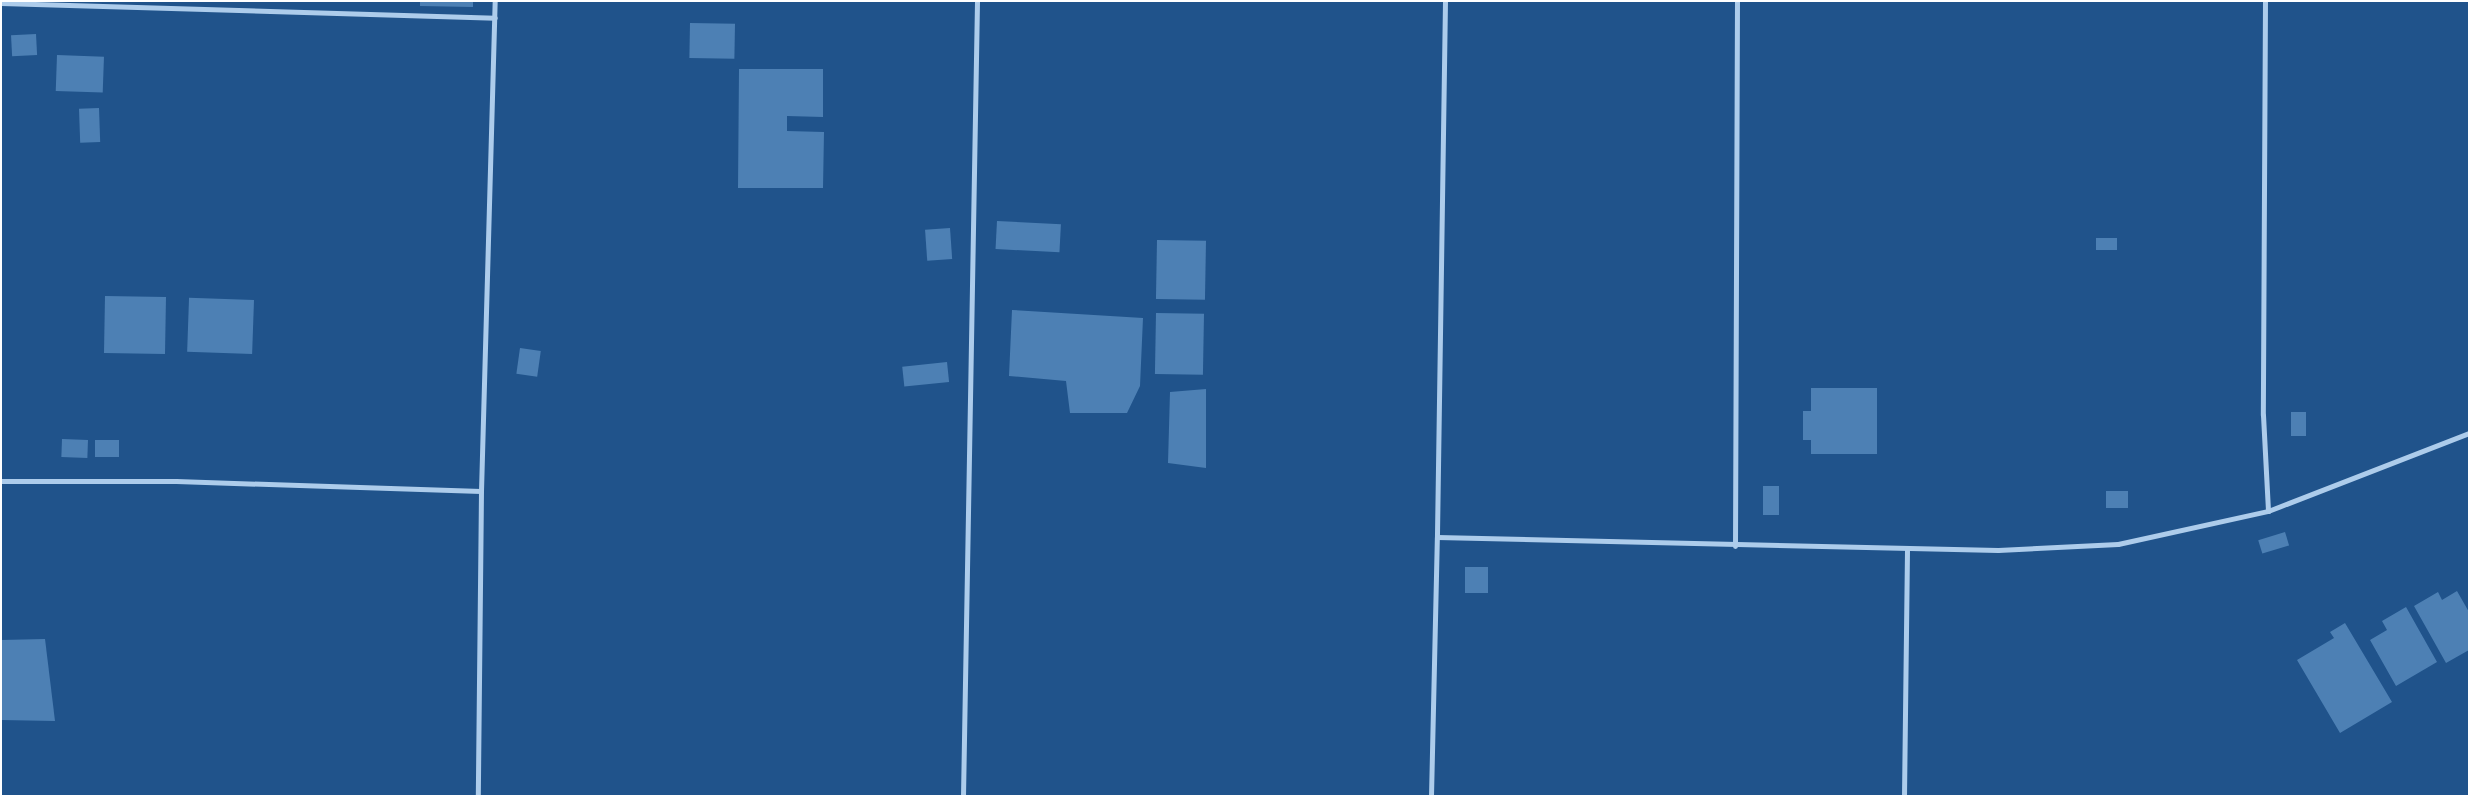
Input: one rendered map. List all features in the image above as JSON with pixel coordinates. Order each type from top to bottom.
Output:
[{"type":"street","points":[[478,796],[481,491],[495,1]]},
{"type":"street","points":[[963,796],[977,1]]},
{"type":"street","points":[[1431,796],[1445,1]]},
{"type":"street","points":[[1735,546],[1737,1]]},
{"type":"street","points":[[2265,1],[2263,414],[2268,511]]},
{"type":"street","points":[[1,3],[495,18]]},
{"type":"street","points":[[1437,537],[1735,546],[1998,550],[2118,544],[2268,511],[2469,433]]},
{"type":"street","points":[[1,481],[176,481],[481,491]]},
{"type":"street","points":[[1904,796],[1907,549]]},
{"type":"building","points":[[420,1],[473,1],[473,7],[420,6]]},
{"type":"building","points":[[690,23],[735,24],[734,59],[689,58]]},
{"type":"building","points":[[36,34],[37,55],[12,56],[11,35]]},
{"type":"building","points":[[57,55],[104,57],[103,93],[56,91]]},
{"type":"building","points":[[739,69],[823,69],[823,117],[787,116],[787,131],[824,132],[823,188],[738,188]]},
{"type":"building","points":[[99,108],[100,142],[80,143],[79,109]]},
{"type":"building","points":[[997,221],[1061,224],[1059,252],[996,249]]},
{"type":"building","points":[[950,228],[952,259],[927,261],[925,230]]},
{"type":"building","points":[[2096,238],[2117,238],[2117,250],[2096,250]]},
{"type":"building","points":[[1157,240],[1206,241],[1205,300],[1156,299]]},
{"type":"building","points":[[105,296],[166,297],[165,354],[104,353]]},
{"type":"building","points":[[189,298],[254,300],[252,354],[187,352]]},
{"type":"building","points":[[1012,310],[1143,318],[1140,386],[1127,413],[1070,413],[1066,381],[1009,376]]},
{"type":"building","points":[[1156,313],[1204,314],[1203,375],[1155,374]]},
{"type":"building","points":[[520,348],[541,351],[537,377],[516,374]]},
{"type":"building","points":[[947,362],[949,382],[904,387],[902,367]]},
{"type":"building","points":[[1811,388],[1877,388],[1877,454],[1811,454],[1811,440],[1803,440],[1803,411],[1811,411]]},
{"type":"building","points":[[1206,389],[1206,468],[1168,463],[1170,392]]},
{"type":"building","points":[[2291,412],[2306,412],[2306,436],[2291,436]]},
{"type":"building","points":[[62,439],[88,440],[87,458],[61,457]]},
{"type":"building","points":[[95,440],[119,440],[119,457],[95,457]]},
{"type":"building","points":[[1763,486],[1779,486],[1779,515],[1763,515]]},
{"type":"building","points":[[2106,491],[2128,491],[2128,508],[2106,508]]},
{"type":"building","points":[[2285,532],[2289,545],[2262,554],[2258,540]]},
{"type":"building","points":[[1465,567],[1488,567],[1488,593],[1465,593]]},
{"type":"building","points":[[2457,591],[2469,612],[2469,650],[2446,663],[2414,606],[2438,592],[2442,600]]},
{"type":"building","points":[[2406,607],[2437,662],[2396,686],[2370,640],[2387,630],[2382,621]]},
{"type":"building","points":[[2345,623],[2392,702],[2340,733],[2297,660],[2334,638],[2330,632]]},
{"type":"building","points":[[45,639],[55,721],[1,720],[1,640]]}]
